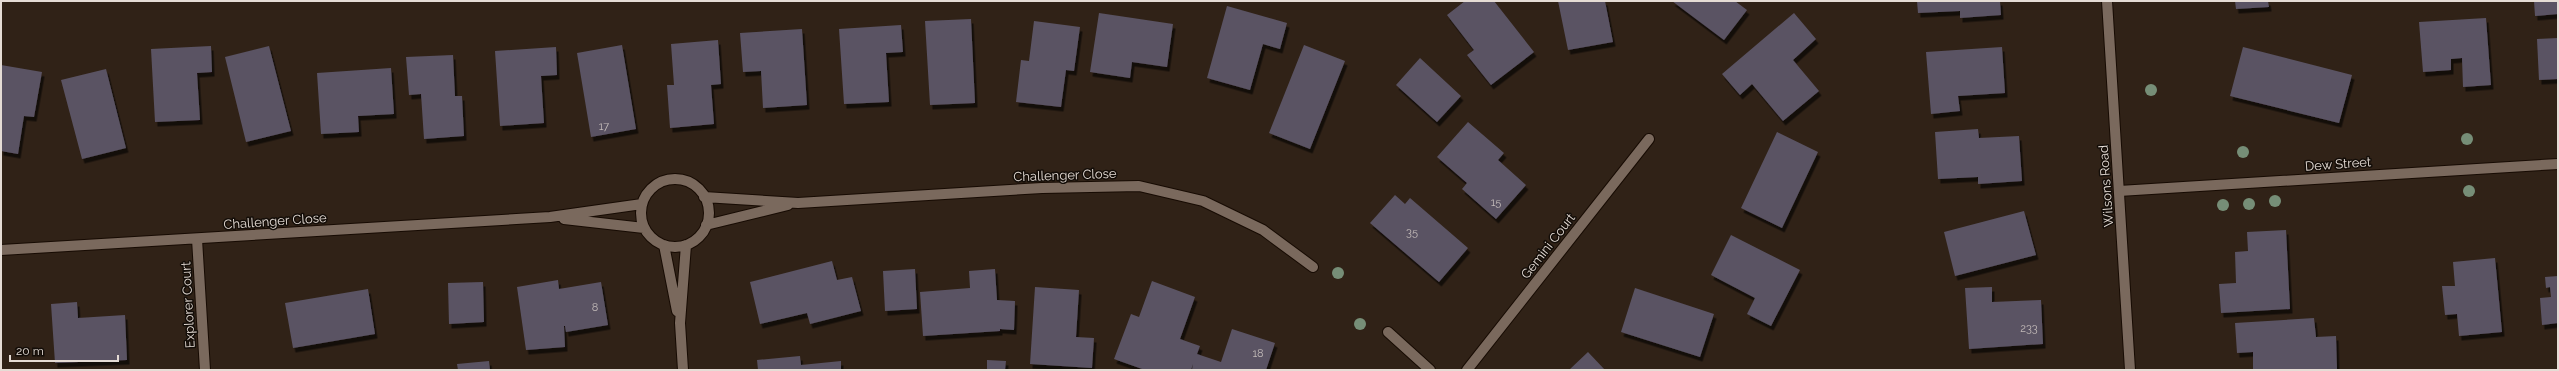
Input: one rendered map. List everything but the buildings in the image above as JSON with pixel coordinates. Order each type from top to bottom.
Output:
[{"type":"street","name":"Wilsons Road","points":[[2107,1],[2130,370]]},
{"type":"street","name":"Gemini Court","points":[[1467,370],[1649,139]]},
{"type":"street","name":"Dew Street","points":[[2119,191],[2558,164]]},
{"type":"street","points":[[666,180],[675,180],[692,184],[704,197],[708,206],[706,225],[698,237],[686,245],[675,247],[664,245],[656,241],[644,228],[642,220],[642,204],[651,189],[666,180]]},
{"type":"street","name":"Challenger Close","points":[[704,197],[798,203],[1042,188],[1139,186],[1203,201],[1263,230],[1313,267]]},
{"type":"street","name":"Challenger Close","points":[[706,225],[798,203]]},
{"type":"street","name":"Challenger Close","points":[[1,250],[550,217],[642,204]]},
{"type":"street","name":"Challenger Close","points":[[550,217],[644,228]]},
{"type":"street","name":"Explorer Court","points":[[197,239],[205,370]]},
{"type":"street","points":[[664,245],[680,323],[683,370]]},
{"type":"street","points":[[680,323],[686,245]]},
{"type":"street","points":[[1388,332],[1430,370]]}]
